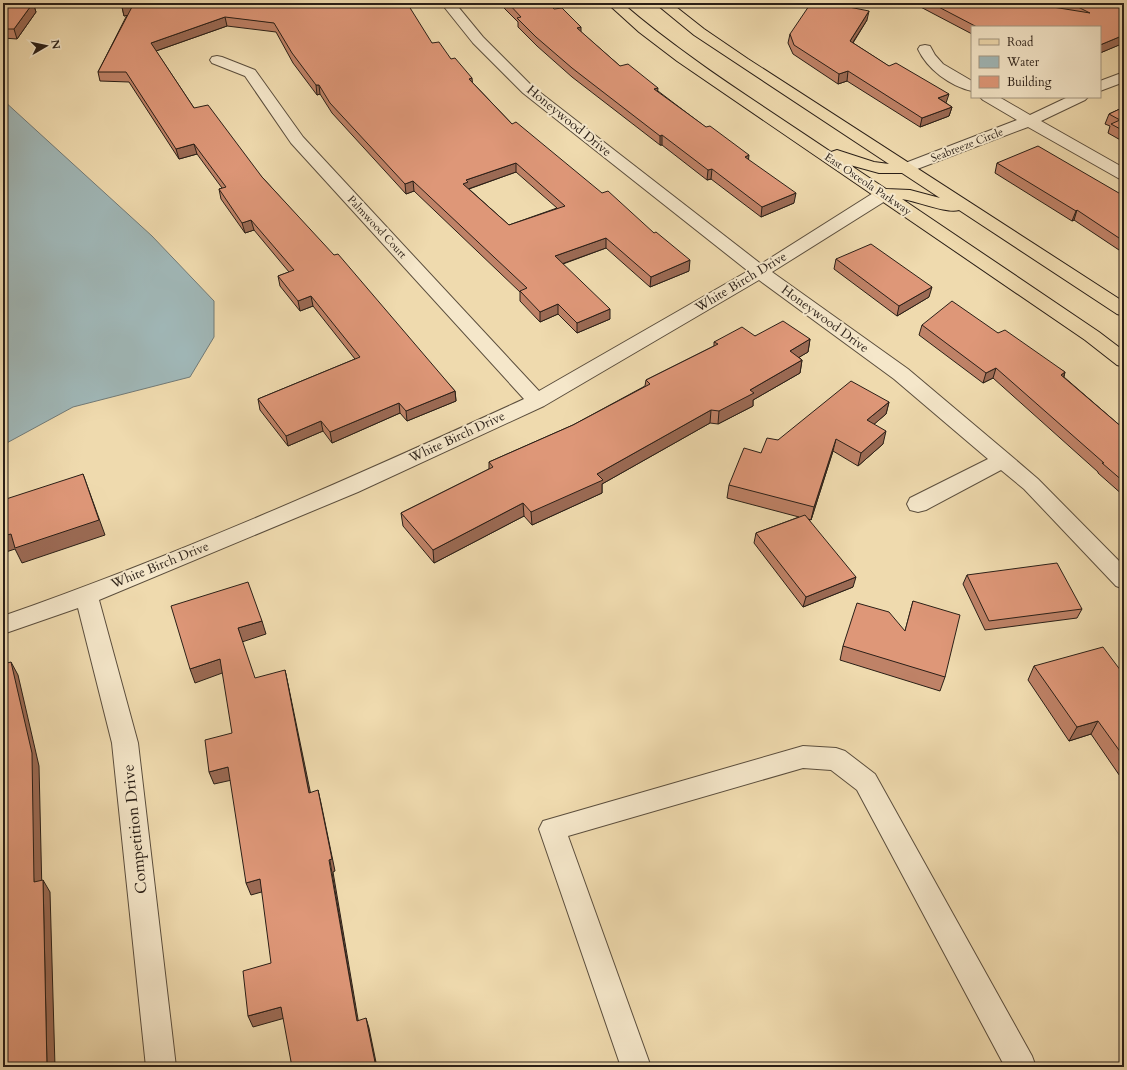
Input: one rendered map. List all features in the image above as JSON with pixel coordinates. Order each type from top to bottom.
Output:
[{"type":"main road","name":"East Osceola Parkway","points":[[614,3],[644,29],[682,58],[1092,336],[1124,361]]},
{"type":"main road","points":[[662,3],[726,51],[1124,310]]},
{"type":"main road","points":[[813,147],[876,167],[898,170],[906,168]]},
{"type":"main road","points":[[884,194],[899,193],[916,196],[979,215]]},
{"type":"street","name":"Honeywood Drive","points":[[448,3],[478,40],[528,90],[760,272],[901,374],[1031,484],[1124,580]]},
{"type":"street","points":[[925,49],[930,60],[937,66],[971,87]]},
{"type":"street","name":"Palmwood Court","points":[[217,60],[250,73],[297,140],[538,401]]},
{"type":"street","points":[[1101,87],[1124,76]]},
{"type":"street","points":[[990,98],[1124,175]]},
{"type":"street","name":"Seabreeze Circle","points":[[906,168],[1029,121],[1078,98]]},
{"type":"street","name":"White Birch Drive","points":[[3,625],[86,596],[350,487],[538,401],[760,272],[884,194]]},
{"type":"street","points":[[918,504],[1003,460]]},
{"type":"street","name":"Competition Drive","points":[[86,596],[125,743],[161,1067]]},
{"type":"street","points":[[636,1067],[552,829],[804,757],[836,759],[866,782],[1021,1067]]},
{"type":"water","points":[[3,100],[152,236],[214,301],[214,337],[190,377],[73,407],[3,445]]},
{"type":"building","points":[[3,3],[33,3],[14,29],[3,29]]},
{"type":"building","points":[[122,3],[407,3],[432,43],[439,42],[451,59],[455,58],[472,78],[469,79],[512,124],[516,122],[602,193],[608,191],[654,233],[656,232],[690,260],[651,277],[606,238],[555,256],[610,309],[577,323],[558,304],[540,312],[520,291],[527,288],[413,181],[405,184],[330,103],[319,85],[316,85],[292,53],[274,23],[225,17],[151,43],[194,108],[208,105],[262,177],[334,255],[338,254],[455,391],[406,411],[399,403],[330,432],[321,421],[286,436],[258,399],[360,357],[311,296],[298,301],[278,276],[294,270],[251,220],[242,223],[219,189],[226,187],[194,144],[176,149],[126,72],[98,72],[133,5],[122,7]],"holes":[[[516,163],[565,206],[509,225],[463,184],[468,182],[466,180]]]},
{"type":"building","points":[[508,3],[548,3],[554,9],[562,8],[581,27],[577,28],[620,66],[628,64],[658,88],[654,89],[706,127],[710,126],[749,155],[745,157],[796,193],[762,207],[712,169],[708,170],[662,135],[660,136],[572,68],[536,37],[517,18],[521,17]]},
{"type":"building","points":[[811,3],[829,3],[869,11],[850,41],[889,66],[896,63],[949,94],[938,98],[952,107],[922,118],[848,71],[839,74],[794,45],[790,34]]},
{"type":"building","points":[[931,3],[1028,3],[1090,13],[1070,3],[1124,3],[1124,35],[1101,45],[1101,26],[975,26]]},
{"type":"building","points":[[1124,107],[1124,131],[1111,124],[1120,120],[1109,114]]},
{"type":"building","points":[[1038,146],[1124,196],[1124,239],[1122,240],[1077,210],[1076,211],[997,163]]},
{"type":"building","points":[[871,244],[932,287],[899,306],[836,259]]},
{"type":"building","points":[[952,301],[998,333],[1005,330],[1065,372],[1061,375],[1124,429],[1124,482],[996,368],[986,373],[922,325]]},
{"type":"building","points":[[783,321],[810,339],[790,351],[802,360],[750,390],[754,393],[719,411],[711,410],[597,474],[603,480],[531,512],[523,503],[433,550],[401,513],[493,467],[489,462],[573,425],[650,384],[646,380],[718,344],[714,342],[742,327],[755,336]]},
{"type":"building","points":[[851,381],[889,402],[867,420],[886,431],[861,453],[836,439],[814,507],[729,485],[744,448],[761,453],[767,438],[778,440]]},
{"type":"building","points":[[83,474],[99,520],[15,548],[11,534],[3,536],[3,500]]},
{"type":"building","points":[[805,515],[856,577],[806,597],[756,533]]},
{"type":"building","points":[[1057,563],[1082,609],[989,621],[967,575]]},
{"type":"building","points":[[248,582],[262,621],[238,628],[255,678],[285,670],[309,793],[318,790],[332,859],[329,860],[357,1021],[366,1018],[376,1067],[292,1067],[281,1007],[248,1016],[243,971],[271,963],[260,879],[246,883],[228,767],[209,772],[205,740],[232,733],[220,659],[190,669],[171,606]]},
{"type":"building","points":[[913,601],[960,615],[945,677],[843,646],[857,603],[889,612],[905,631]]},
{"type":"building","points":[[1103,647],[1124,675],[1124,757],[1098,721],[1077,727],[1034,666]]},
{"type":"building","points":[[11,662],[32,753],[34,882],[43,880],[47,1067],[3,1067],[3,664]]}]
